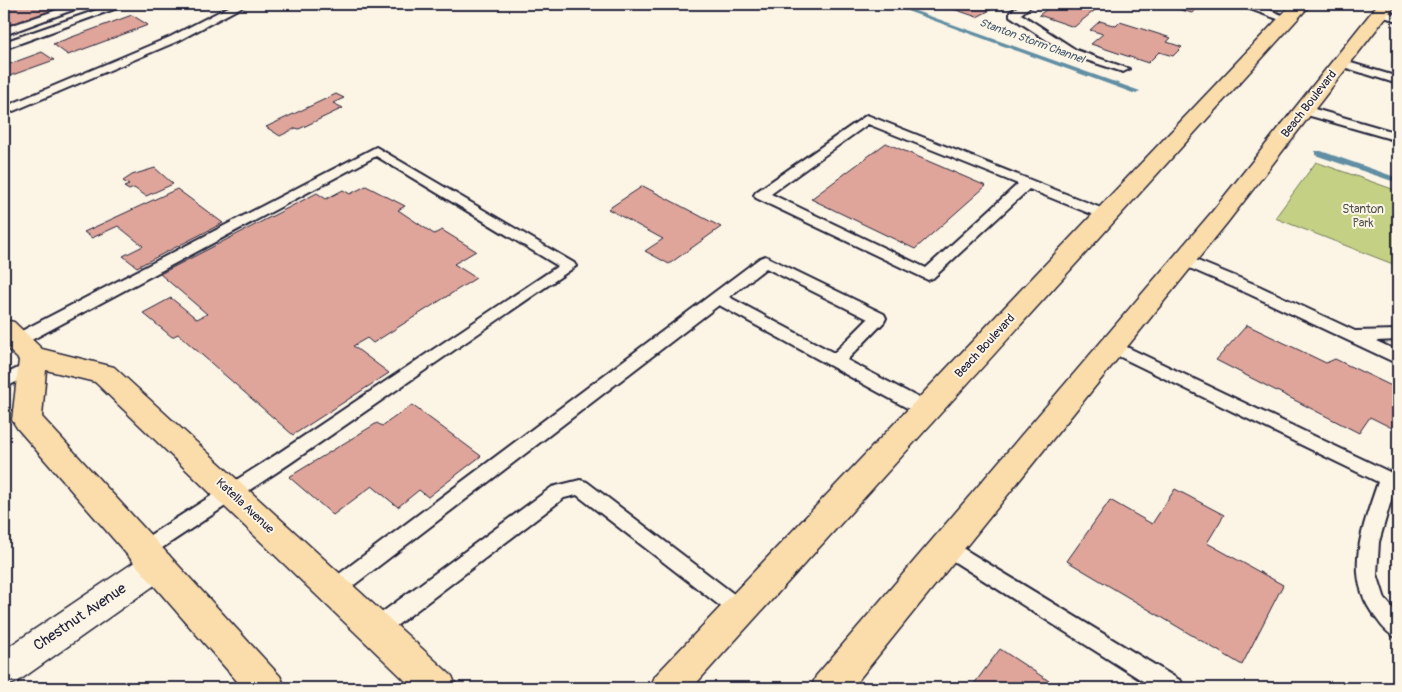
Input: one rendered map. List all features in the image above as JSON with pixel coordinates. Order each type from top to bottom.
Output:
[{"type":"main road","name":"Beach Boulevard","points":[[668,688],[1302,4]]},
{"type":"main road","name":"Beach Boulevard","points":[[828,688],[1184,260],[1384,8]]},
{"type":"main road","name":"Katella Avenue","points":[[18,355],[104,374],[439,688]]},
{"type":"main road","points":[[18,355],[27,420],[267,688]]},
{"type":"street","name":"Chestnut Avenue","points":[[4,670],[150,557]]},
{"type":"lane","points":[[4,32],[84,4]]},
{"type":"lane","points":[[4,46],[123,4]]},
{"type":"lane","points":[[4,111],[174,39],[242,4]]},
{"type":"lane","points":[[1028,4],[1014,14],[1072,52],[1123,69]]},
{"type":"lane","points":[[1246,4],[1287,19]]},
{"type":"lane","points":[[1384,8],[1398,18]]},
{"type":"lane","points":[[1341,63],[1398,81]]},
{"type":"lane","points":[[1304,110],[1398,137]]},
{"type":"lane","points":[[1027,183],[928,275],[760,195],[867,118],[1106,215]]},
{"type":"lane","points":[[18,355],[376,152],[569,266],[231,493],[150,557]]},
{"type":"lane","points":[[1184,260],[1254,290],[1398,358]]},
{"type":"lane","points":[[334,589],[765,261],[878,318],[836,362]]},
{"type":"lane","points":[[718,298],[926,410]]},
{"type":"lane","points":[[1351,336],[1398,335]]},
{"type":"lane","points":[[1112,346],[1393,482],[1366,551],[1367,580],[1378,605],[1398,629]]},
{"type":"lane","points":[[376,629],[559,492],[580,487],[740,610]]},
{"type":"lane","points":[[946,546],[1173,688]]},
{"type":"green space","name":"Stanton Park","points":[[1316,162],[1398,191],[1398,266],[1275,218]]},
{"type":"building","points":[[4,4],[73,4],[4,28]]},
{"type":"building","points":[[939,4],[986,4],[996,7],[977,17]]},
{"type":"building","points":[[1054,4],[1093,4],[1100,6],[1074,27],[1039,15]]},
{"type":"building","points":[[1161,4],[1202,4],[1192,13]]},
{"type":"building","points":[[132,15],[148,25],[68,55],[53,44]]},
{"type":"building","points":[[1100,21],[1116,26],[1120,22],[1171,38],[1167,42],[1182,47],[1173,56],[1159,52],[1148,63],[1091,44],[1103,34],[1090,30]]},
{"type":"building","points":[[42,52],[54,60],[4,78],[4,66]]},
{"type":"building","points":[[336,94],[344,98],[333,103],[343,108],[299,129],[296,128],[280,136],[266,127]]},
{"type":"building","points":[[886,143],[986,186],[915,249],[811,199]]},
{"type":"building","points":[[155,168],[173,184],[146,196],[134,188],[129,190],[124,187],[129,185],[123,181],[132,175]]},
{"type":"building","points":[[366,186],[405,206],[398,210],[434,234],[442,230],[476,251],[454,264],[476,278],[373,343],[367,338],[353,346],[389,373],[293,435],[178,334],[172,337],[143,313],[171,298],[197,319],[207,314],[160,274],[317,193],[326,199],[343,190],[350,194]]},
{"type":"building","points":[[643,186],[721,227],[669,264],[645,251],[663,239],[608,209]]},
{"type":"building","points":[[177,189],[223,223],[137,267],[123,256],[143,246],[118,226],[92,238],[84,232]]},
{"type":"building","points":[[1247,325],[1326,363],[1335,359],[1398,389],[1398,431],[1370,417],[1359,433],[1216,360]]},
{"type":"building","points":[[412,405],[481,456],[428,497],[419,490],[398,507],[372,486],[333,515],[289,477],[377,423],[382,426]]},
{"type":"building","points":[[1175,489],[1224,515],[1207,543],[1283,585],[1242,665],[1067,561],[1110,500],[1152,524]]},
{"type":"building","points":[[1000,649],[1049,681],[1044,688],[971,688]]},
{"type":"waterway","name":"Stanton Storm Channel","points":[[891,4],[1136,91]]},
{"type":"waterway","name":"Stanton Storm Channel","points":[[1318,153],[1398,181]]}]
